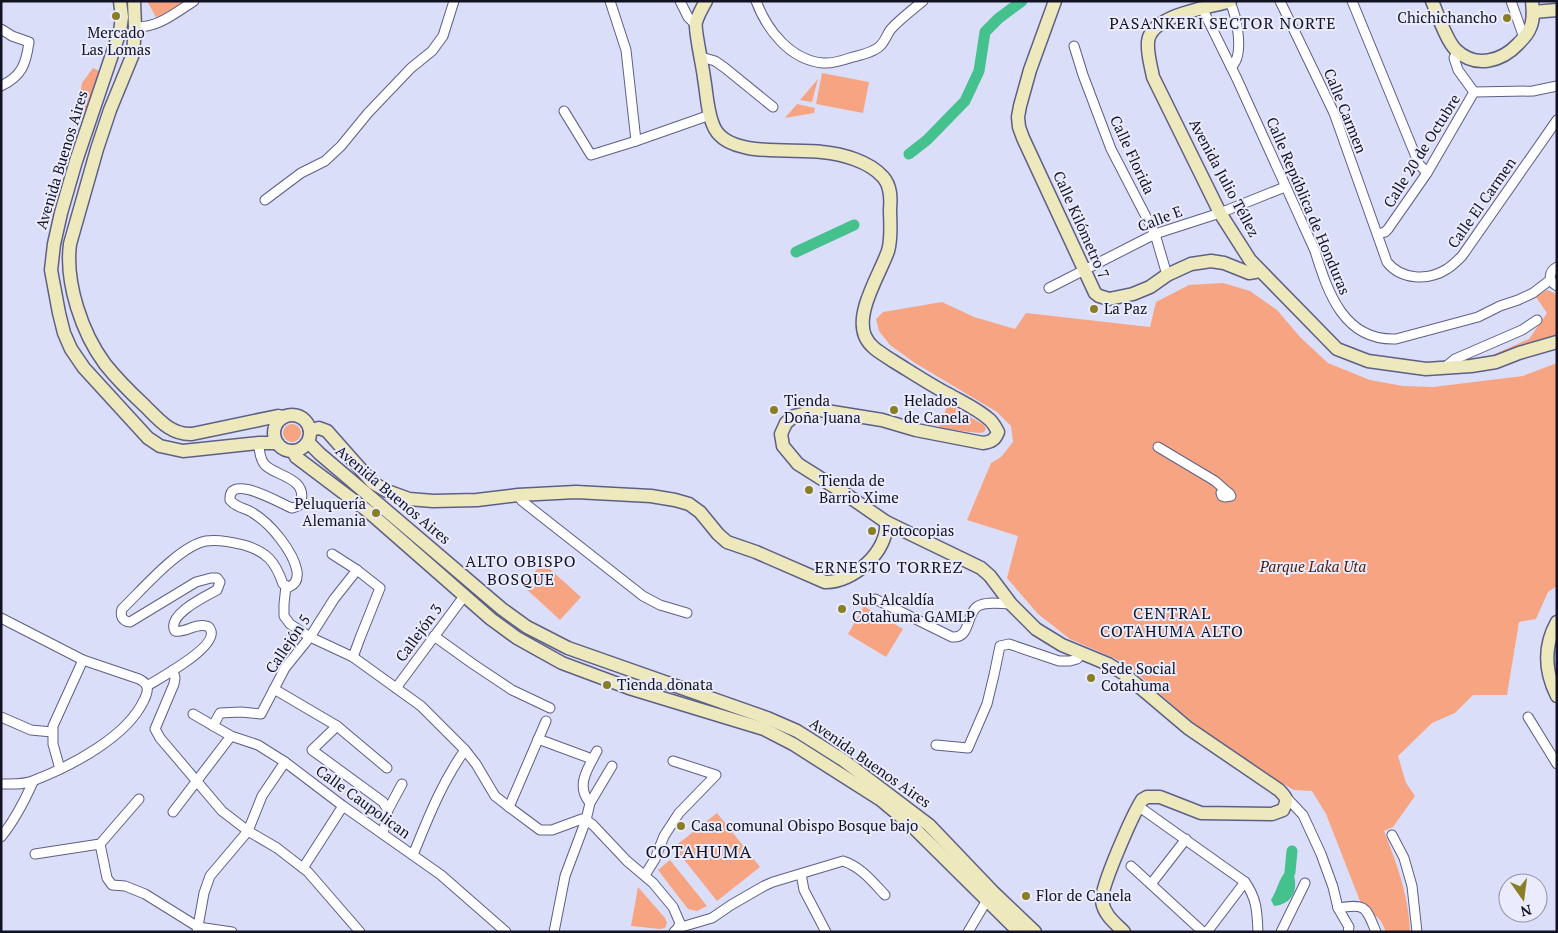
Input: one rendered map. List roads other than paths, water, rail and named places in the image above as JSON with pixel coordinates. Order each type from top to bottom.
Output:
[{"type":"main road","points":[[706,1],[696,24],[710,115],[716,131],[723,138],[734,144],[762,150],[802,150],[839,155],[864,164],[877,171],[884,178],[891,195],[888,249],[866,304],[863,328],[865,336],[869,343],[877,350],[929,384],[982,414],[996,427],[998,432],[992,440],[983,443],[916,430],[882,420],[820,410],[798,414],[789,419],[783,428],[781,434],[783,446],[791,457],[798,464],[886,522],[981,568],[990,576],[1011,604],[1036,629],[1062,645],[1082,652],[1124,673],[1188,728],[1286,797],[1283,810],[1272,814],[1201,813],[1160,797],[1147,797],[1142,800],[1102,892],[1102,900],[1108,915],[1124,932]]},
{"type":"main road","name":"Calle Kilómetro 7","points":[[1055,1],[1030,70],[1020,106],[1019,122],[1023,138],[1094,294],[1109,299],[1133,294],[1150,287],[1167,275],[1192,264],[1211,261],[1224,263],[1249,273],[1260,271]]},
{"type":"main road","name":"Avenida Julio Téllez","points":[[1229,1],[1165,20],[1153,28],[1148,41],[1149,56],[1153,77],[1220,213],[1250,260],[1260,271],[1337,349],[1368,361],[1426,369],[1444,368],[1496,362],[1557,342]]},
{"type":"main road","points":[[1432,1],[1447,35],[1457,51],[1467,58],[1491,61],[1513,50],[1524,38],[1530,28],[1532,7],[1557,10]]},
{"type":"main road","name":"Avenida Buenos Aires","points":[[120,2],[122,17],[120,31],[76,161],[54,244],[53,283],[58,313],[64,333],[71,349],[84,368],[148,438],[160,446],[183,451],[259,442],[277,442]]},
{"type":"main road","points":[[120,2],[134,2]]},
{"type":"main road","name":"Avenida Buenos Aires","points":[[134,2],[133,54],[110,110],[97,149],[70,244],[68,258],[75,300],[89,338],[104,363],[121,383],[165,426],[185,435],[278,416],[283,417]]},
{"type":"main road","points":[[309,436],[305,420],[300,416],[289,415],[283,417],[278,421],[274,431],[277,442],[281,447],[293,451],[299,450],[309,436],[318,428],[327,431],[373,483],[387,491],[409,499],[433,502],[576,492],[651,496],[675,500],[689,504],[700,512],[727,542],[763,555],[825,582],[835,582],[844,579],[867,563],[885,536],[886,522]]},
{"type":"main road","name":"Avenida Buenos Aires","points":[[309,436],[320,454],[502,609],[527,627],[568,648],[767,718],[797,731],[843,760],[929,825],[992,891],[1035,932]]},
{"type":"main road","name":"Avenida Buenos Aires","points":[[293,451],[296,457],[369,512],[491,619],[517,638],[562,663],[629,688],[764,730],[793,744],[881,800],[918,832],[1019,932]]},
{"type":"main road","points":[[1557,622],[1546,657],[1549,676],[1557,696]]},
{"type":"street","points":[[135,27],[146,27],[160,23],[194,1]]},
{"type":"street","points":[[266,200],[301,174],[324,161],[342,146],[368,113],[411,68],[432,51],[443,36],[454,1]]},
{"type":"street","points":[[610,1],[626,50],[636,141]]},
{"type":"street","points":[[680,1],[688,17],[696,24]]},
{"type":"street","points":[[756,1],[766,22],[774,34],[786,46],[805,58],[823,63],[855,57],[880,46],[891,29],[923,1]]},
{"type":"street","points":[[1229,1],[1234,10],[1238,41],[1236,62],[1232,68]]},
{"type":"street","name":"Calle Carmen","points":[[1280,1],[1334,113],[1378,234]]},
{"type":"street","points":[[1352,1],[1419,164],[1427,173]]},
{"type":"street","points":[[1511,1],[1524,38]]},
{"type":"street","name":"Calle República de Honduras","points":[[1202,8],[1232,68],[1315,251],[1337,307],[1348,322],[1371,336],[1383,340],[1396,340],[1478,317],[1554,283]]},
{"type":"street","points":[[1,29],[12,36],[29,42],[24,66],[11,81],[1,86]]},
{"type":"street","name":"Calle Florida","points":[[1074,46],[1111,149],[1155,234],[1167,275]]},
{"type":"street","name":"Calle 20 de Octubre","points":[[1378,234],[1388,229],[1427,173],[1474,92],[1458,70],[1454,58],[1457,51]]},
{"type":"street","points":[[701,57],[715,61],[773,107]]},
{"type":"street","points":[[1474,92],[1533,91],[1557,86]]},
{"type":"street","points":[[564,111],[591,155],[710,115]]},
{"type":"street","name":"Calle El Carmen","points":[[1378,234],[1387,262],[1393,270],[1408,276],[1418,277],[1446,270],[1462,256],[1557,120]]},
{"type":"street","name":"Calle E","points":[[1050,288],[1155,234],[1220,213],[1285,187]]},
{"type":"street","points":[[1554,283],[1550,273],[1557,267]]},
{"type":"street","points":[[1444,368],[1455,359],[1522,330],[1537,320]]},
{"type":"street","points":[[147,686],[199,652],[211,637],[212,632],[210,628],[196,626],[179,632],[175,631],[173,624],[192,603],[217,590],[220,586],[219,580],[211,578],[196,582],[130,622],[125,622],[122,619],[122,609],[170,562],[194,545],[206,541],[219,541],[257,549],[272,561],[279,570],[283,584],[289,587],[293,586],[297,577],[296,568],[291,556],[278,536],[268,524],[253,512],[235,505],[230,497],[233,490],[241,488],[258,492],[292,508],[299,505],[301,496],[297,485],[291,479],[266,465],[262,459],[259,442]]},
{"type":"street","points":[[1158,447],[1222,486],[1224,490]]},
{"type":"street","points":[[518,495],[522,501],[643,596],[660,605],[687,613]]},
{"type":"street","points":[[332,554],[358,570],[380,588],[353,657]]},
{"type":"street","name":"Callejón 5","points":[[213,726],[220,713],[241,712],[261,714],[285,668],[310,636],[334,599],[358,570]]},
{"type":"street","points":[[286,586],[284,616],[290,624],[353,657],[421,706],[465,750],[476,764],[495,796],[540,830],[552,830],[565,827],[578,820],[586,820],[603,834],[627,861],[646,875],[673,906],[680,923],[676,930]]},
{"type":"street","name":"Callejón 3","points":[[396,688],[464,595]]},
{"type":"street","points":[[874,599],[956,638],[963,633],[975,608],[980,605],[1011,604]]},
{"type":"street","points":[[1,618],[83,660],[139,679],[147,686],[147,694],[142,705],[125,726],[95,750],[33,782],[1,784]]},
{"type":"street","points":[[434,636],[512,690],[550,708]]},
{"type":"street","points":[[936,745],[968,748],[987,704],[1000,646],[1010,644],[1059,661],[1077,659],[1082,652]]},
{"type":"street","points":[[60,769],[52,732],[58,714],[83,660]]},
{"type":"street","points":[[173,670],[174,684],[156,729],[160,738],[222,811],[248,831],[277,848],[308,872],[360,932]]},
{"type":"street","points":[[274,689],[338,726],[387,768]]},
{"type":"street","name":"Calle Caupolican","points":[[193,714],[231,736],[258,744],[285,762],[343,806],[441,875],[506,932]]},
{"type":"street","points":[[1,717],[31,730],[52,732]]},
{"type":"street","points":[[1528,717],[1557,764]]},
{"type":"street","points":[[509,807],[546,721]]},
{"type":"street","points":[[338,726],[312,750],[383,802],[388,810]]},
{"type":"street","points":[[173,812],[231,736]]},
{"type":"street","points":[[538,739],[594,755],[585,774],[583,785],[584,796],[590,803]]},
{"type":"street","points":[[413,855],[450,771],[465,750]]},
{"type":"street","points":[[646,875],[664,836],[679,813],[716,775],[673,761]]},
{"type":"street","points":[[198,929],[204,893],[210,876],[248,831],[262,796],[285,762]]},
{"type":"street","points":[[554,932],[565,876],[586,820],[590,803],[612,766]]},
{"type":"street","points":[[1,837],[14,821],[24,804],[33,782]]},
{"type":"street","points":[[383,834],[388,810],[402,784]]},
{"type":"street","points":[[1286,797],[1303,815],[1333,887],[1338,908],[1349,927],[1348,932]]},
{"type":"street","points":[[35,854],[100,844],[139,799]]},
{"type":"street","points":[[303,868],[343,806]]},
{"type":"street","points":[[1138,806],[1245,882],[1253,893],[1255,900],[1258,932]]},
{"type":"street","points":[[1392,835],[1404,858],[1412,886],[1417,932]]},
{"type":"street","points":[[1151,884],[1186,839]]},
{"type":"street","points":[[100,844],[107,878],[112,885],[125,886],[145,894],[198,929],[232,932]]},
{"type":"street","points":[[676,930],[712,918],[764,886],[782,878],[843,861],[853,864],[865,873],[885,895]]},
{"type":"street","points":[[1131,866],[1205,932],[1245,882]]},
{"type":"street","points":[[800,874],[804,890],[826,932]]},
{"type":"street","points":[[1281,932],[1305,883]]},
{"type":"street","points":[[968,932],[987,900]]},
{"type":"street","points":[[1338,908],[1351,906],[1363,908],[1369,914],[1376,932]]},
{"type":"waterway","points":[[909,154],[927,140],[965,101],[979,71],[985,32],[999,18],[1022,1]]},
{"type":"waterway","points":[[796,252],[854,225]]},
{"type":"waterway","points":[[1290,872],[1292,851]]},
{"type":"place","name":"Mercado Las Lomas","points":[[116,16]]},
{"type":"place","name":"Chichichancho","points":[[1507,18]]},
{"type":"place","name":"La Paz","points":[[1094,309]]},
{"type":"place","name":"Tienda Doña Juana","points":[[774,410]]},
{"type":"place","name":"Helados de Canela","points":[[894,410]]},
{"type":"place","name":"Tienda de Barrio Xime","points":[[809,490]]},
{"type":"place","name":"Peluquería Alemania","points":[[376,513]]},
{"type":"place","name":"Fotocopias","points":[[872,531]]},
{"type":"place","name":"Sub Alcaldía Cotahuma GAMLP","points":[[842,609]]},
{"type":"place","name":"Sede Social Cotahuma","points":[[1091,678]]},
{"type":"place","name":"Tienda donata","points":[[607,685]]},
{"type":"place","name":"Casa comunal Obispo Bosque bajo","points":[[681,826]]},
{"type":"place","name":"Flor de Canela","points":[[1026,896]]},
{"type":"district","name":"PASANKERI SECTOR NORTE","points":[[1223,23]]},
{"type":"district","name":"ERNESTO TORREZ","points":[[889,567]]},
{"type":"district","name":"ALTO OBISPO BOSQUE","points":[[521,570]]},
{"type":"district","name":"CENTRAL COTAHUMA ALTO","points":[[1172,622]]},
{"type":"district","name":"COTAHUMA","points":[[699,852]]},
{"type":"park label","name":"Parque Laka Uta","points":[[1313,567]]}]
